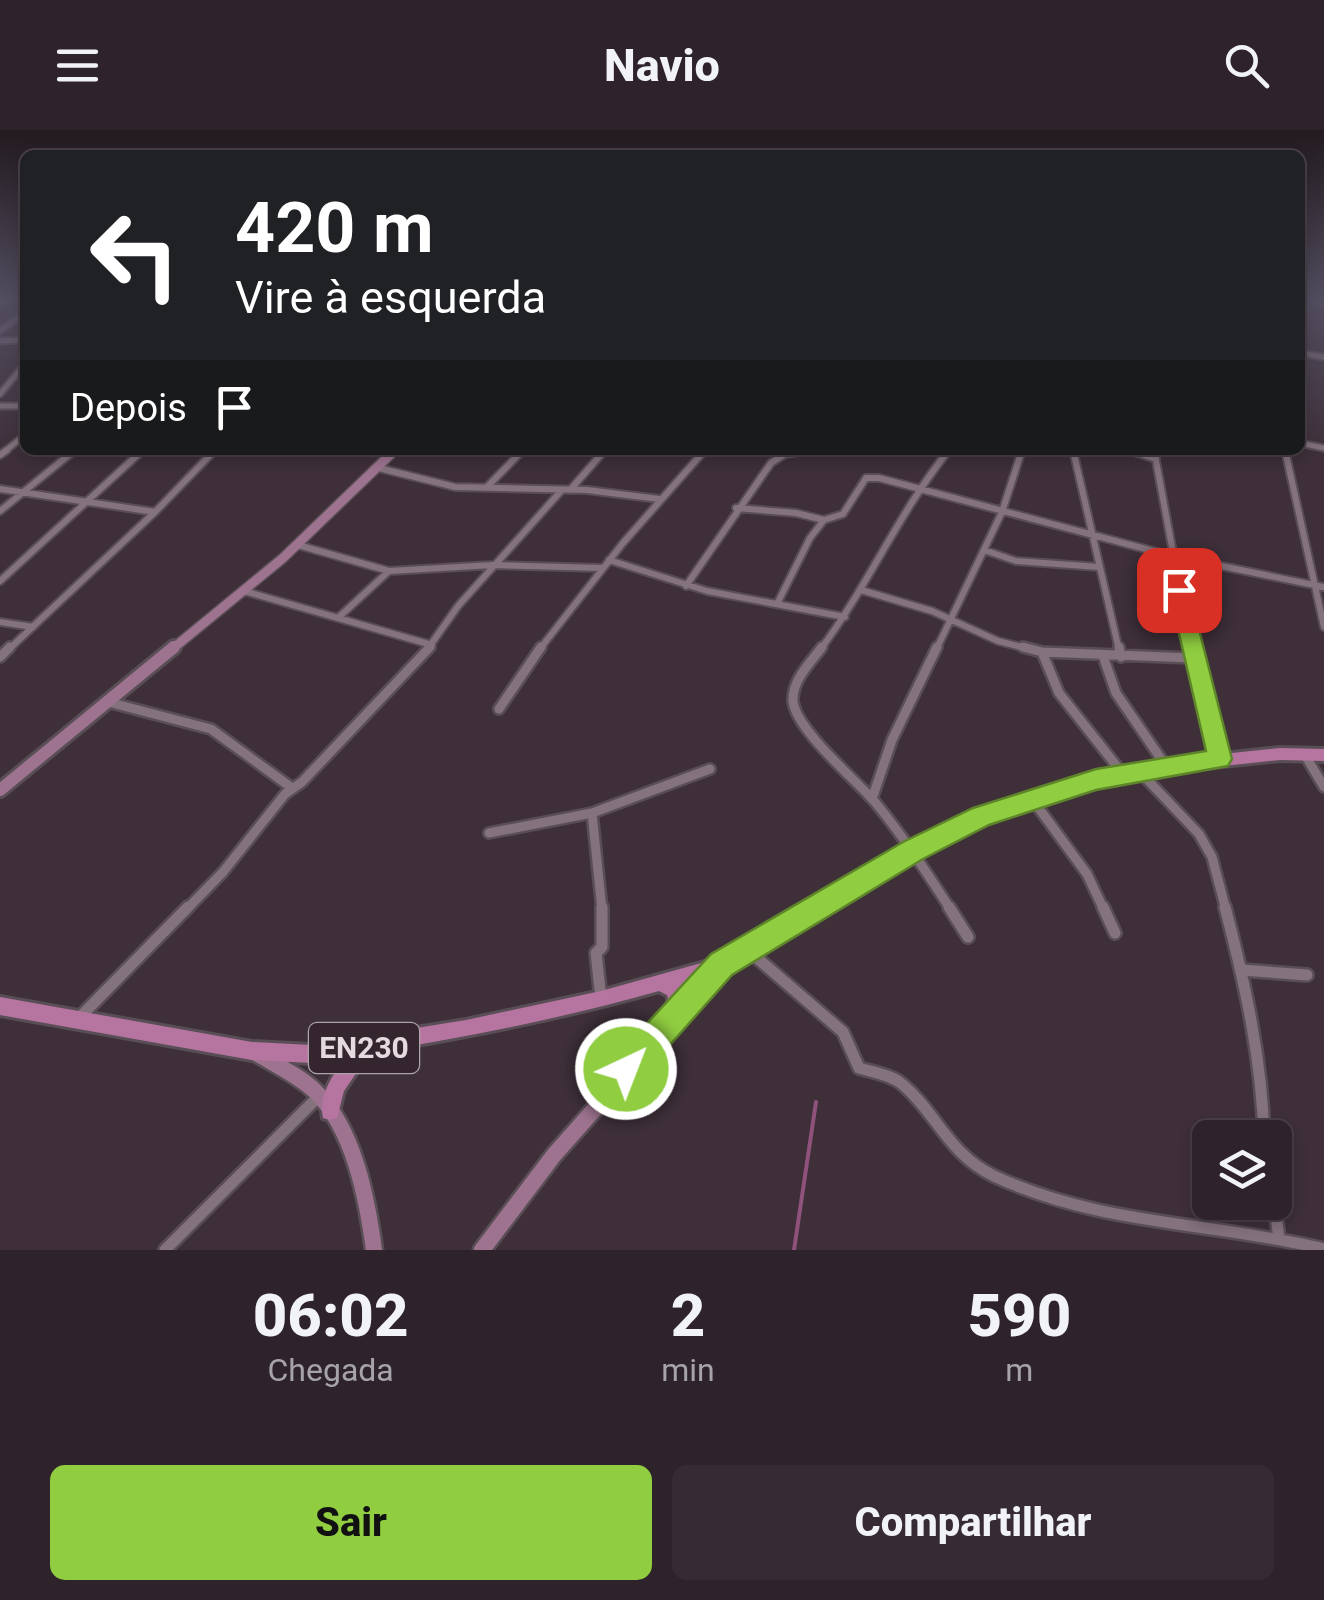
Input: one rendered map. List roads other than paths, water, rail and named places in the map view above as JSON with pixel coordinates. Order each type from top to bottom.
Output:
[{"type":"main road","name":"EN230","points":[[0,1006],[252,1051],[311,1054],[363,1048],[601,999],[722,965],[913,850],[982,816],[1032,799],[1166,766],[1220,759],[1324,755]]},
{"type":"main road","points":[[658,982],[675,990],[678,1013]]},
{"type":"main road","points":[[325,1104],[363,1048]]},
{"type":"street","points":[[0,394],[20,370]]},
{"type":"street","points":[[0,455],[20,439]]},
{"type":"street","points":[[0,511],[68,455]]},
{"type":"street","points":[[0,581],[138,455]]},
{"type":"street","points":[[0,657],[156,512],[210,455]]},
{"type":"street","points":[[0,790],[298,545],[390,455]]},
{"type":"street","points":[[486,487],[517,455]]},
{"type":"street","points":[[78,1019],[223,872],[292,788],[432,644],[493,565],[601,455]]},
{"type":"street","points":[[499,708],[530,657],[659,499],[700,455]]},
{"type":"street","points":[[686,586],[736,508],[771,463],[784,455]]},
{"type":"street","points":[[945,455],[917,490],[861,590],[799,678],[794,699],[797,712],[836,765],[872,800],[913,850],[968,937]]},
{"type":"street","points":[[872,800],[892,740],[1002,512],[1020,455]]},
{"type":"street","points":[[1074,455],[1120,657]]},
{"type":"street","points":[[1155,455],[1192,658],[1220,759]]},
{"type":"street","points":[[1286,455],[1319,586],[1324,628]]},
{"type":"street","points":[[378,468],[455,486],[659,499]]},
{"type":"street","points":[[736,508],[796,513],[824,520],[843,514],[866,478],[891,480],[1172,556],[1319,586]]},
{"type":"street","points":[[0,489],[156,512]]},
{"type":"street","points":[[778,602],[810,538],[824,520]]},
{"type":"street","points":[[298,545],[389,571],[493,565],[602,568]]},
{"type":"street","points":[[984,550],[1016,562],[1099,568]]},
{"type":"street","points":[[609,560],[686,586],[844,617]]},
{"type":"street","points":[[339,617],[389,571]]},
{"type":"street","points":[[861,590],[932,611],[998,641],[1042,652],[1192,658]]},
{"type":"street","points":[[244,591],[432,644]]},
{"type":"street","points":[[0,622],[34,627]]},
{"type":"street","points":[[1042,652],[1059,693],[1123,774]]},
{"type":"street","points":[[1103,656],[1104,670],[1116,693],[1166,766]]},
{"type":"street","points":[[108,702],[211,729],[292,788]]},
{"type":"street","points":[[1305,755],[1324,787]]},
{"type":"street","points":[[489,833],[592,813],[710,769]]},
{"type":"street","points":[[1140,772],[1207,846],[1242,970],[1263,1092],[1264,1120]]},
{"type":"street","points":[[1032,799],[1087,874],[1116,934]]},
{"type":"street","points":[[592,813],[604,929],[602,946],[596,953],[601,999]]},
{"type":"street","points":[[748,950],[842,1032],[859,1068],[902,1082],[951,1145],[991,1174],[1066,1202],[1143,1222],[1280,1238],[1324,1249]]},
{"type":"street","points":[[482,1250],[554,1155],[722,965]]},
{"type":"street","points":[[1242,970],[1306,975]]},
{"type":"street","points":[[252,1051],[325,1104],[371,1218],[374,1250]]},
{"type":"street","points":[[165,1250],[325,1104]]},
{"type":"street","points":[[1277,1220],[1280,1238]]},
{"type":"waterway","points":[[794,1250],[816,1102]]}]
